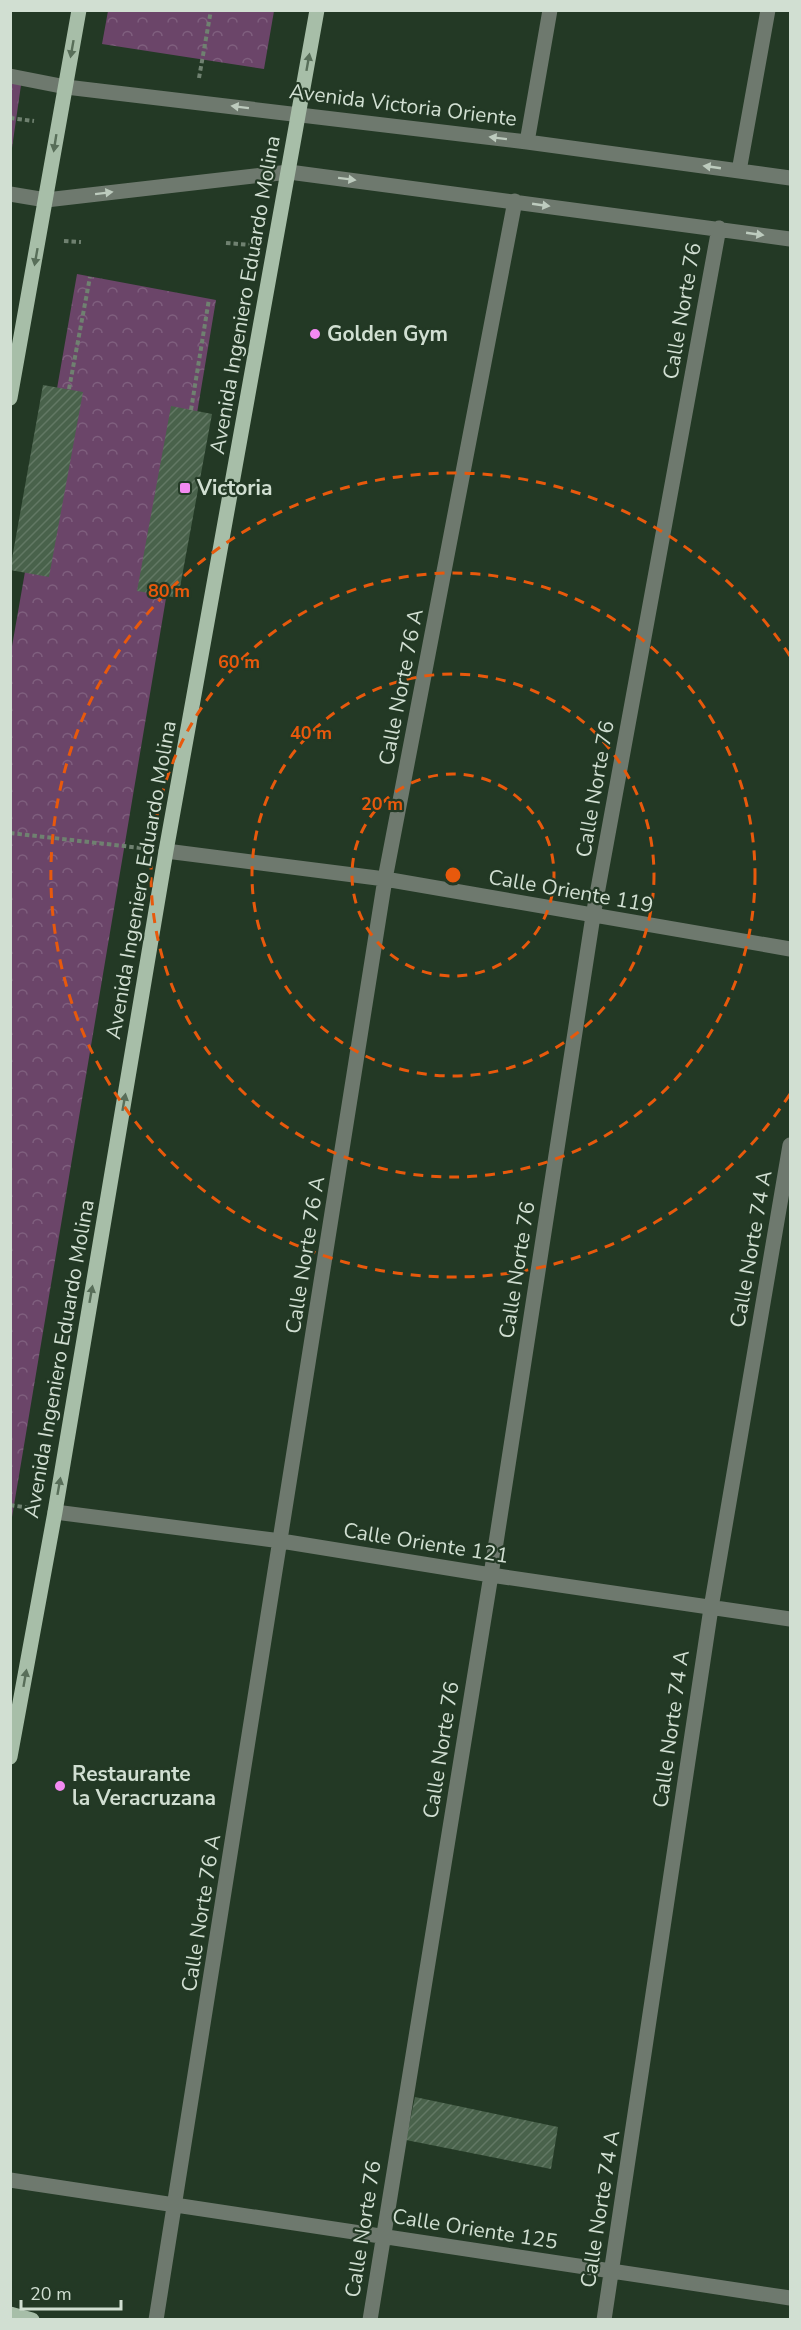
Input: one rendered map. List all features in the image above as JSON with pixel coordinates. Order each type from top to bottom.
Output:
[{"type":"main road","points":[[10,398],[79,10]]},
{"type":"main road","name":"Avenida Ingeniero Eduardo Molina","points":[[10,1757],[55,1512],[166,851],[317,10]]},
{"type":"main road","points":[[10,2314],[32,2319]]},
{"type":"street","points":[[527,142],[550,10]]},
{"type":"street","points":[[739,171],[768,10]]},
{"type":"street","name":"Avenida Victoria Oriente","points":[[10,76],[66,87],[527,142],[790,178]]},
{"type":"street","points":[[10,194],[46,200],[289,172],[790,239]]},
{"type":"street","name":"Calle Norte 76 A","points":[[156,2319],[176,2206],[385,879],[515,201]]},
{"type":"street","name":"Calle Norte 76","points":[[370,2319],[491,1575],[593,916],[718,228]]},
{"type":"street","name":"Calle Oriente 119","points":[[166,851],[385,879],[790,948]]},
{"type":"street","name":"Calle Norte 74 A","points":[[604,2319],[711,1608],[790,1145]]},
{"type":"street","name":"Calle Oriente 121","points":[[55,1512],[281,1541],[491,1575],[790,1618]]},
{"type":"street","name":"Calle Oriente 125","points":[[10,2180],[790,2298]]},
{"type":"path","points":[[195,101],[211,10]]},
{"type":"path","points":[[69,389],[90,277]]},
{"type":"path","points":[[191,410],[209,299]]},
{"type":"path","points":[[10,833],[166,851]]},
{"type":"green space","points":[[108,11],[274,11],[264,69],[102,44]]},
{"type":"green space","points":[[11,83],[21,85],[11,155]]},
{"type":"green space","points":[[77,274],[216,300],[11,1523],[11,652]]},
{"type":"building","points":[[43,385],[83,392],[49,577],[10,570]]},
{"type":"building","points":[[171,406],[212,414],[178,598],[137,591]]},
{"type":"building","points":[[415,2097],[558,2127],[551,2169],[406,2140]]},
{"type":"place","name":"Golden Gym","points":[[315,334]]},
{"type":"place","name":"Victoria","points":[[185,488]]},
{"type":"place","name":"Restaurante la Veracruzana","points":[[60,1786]]}]
